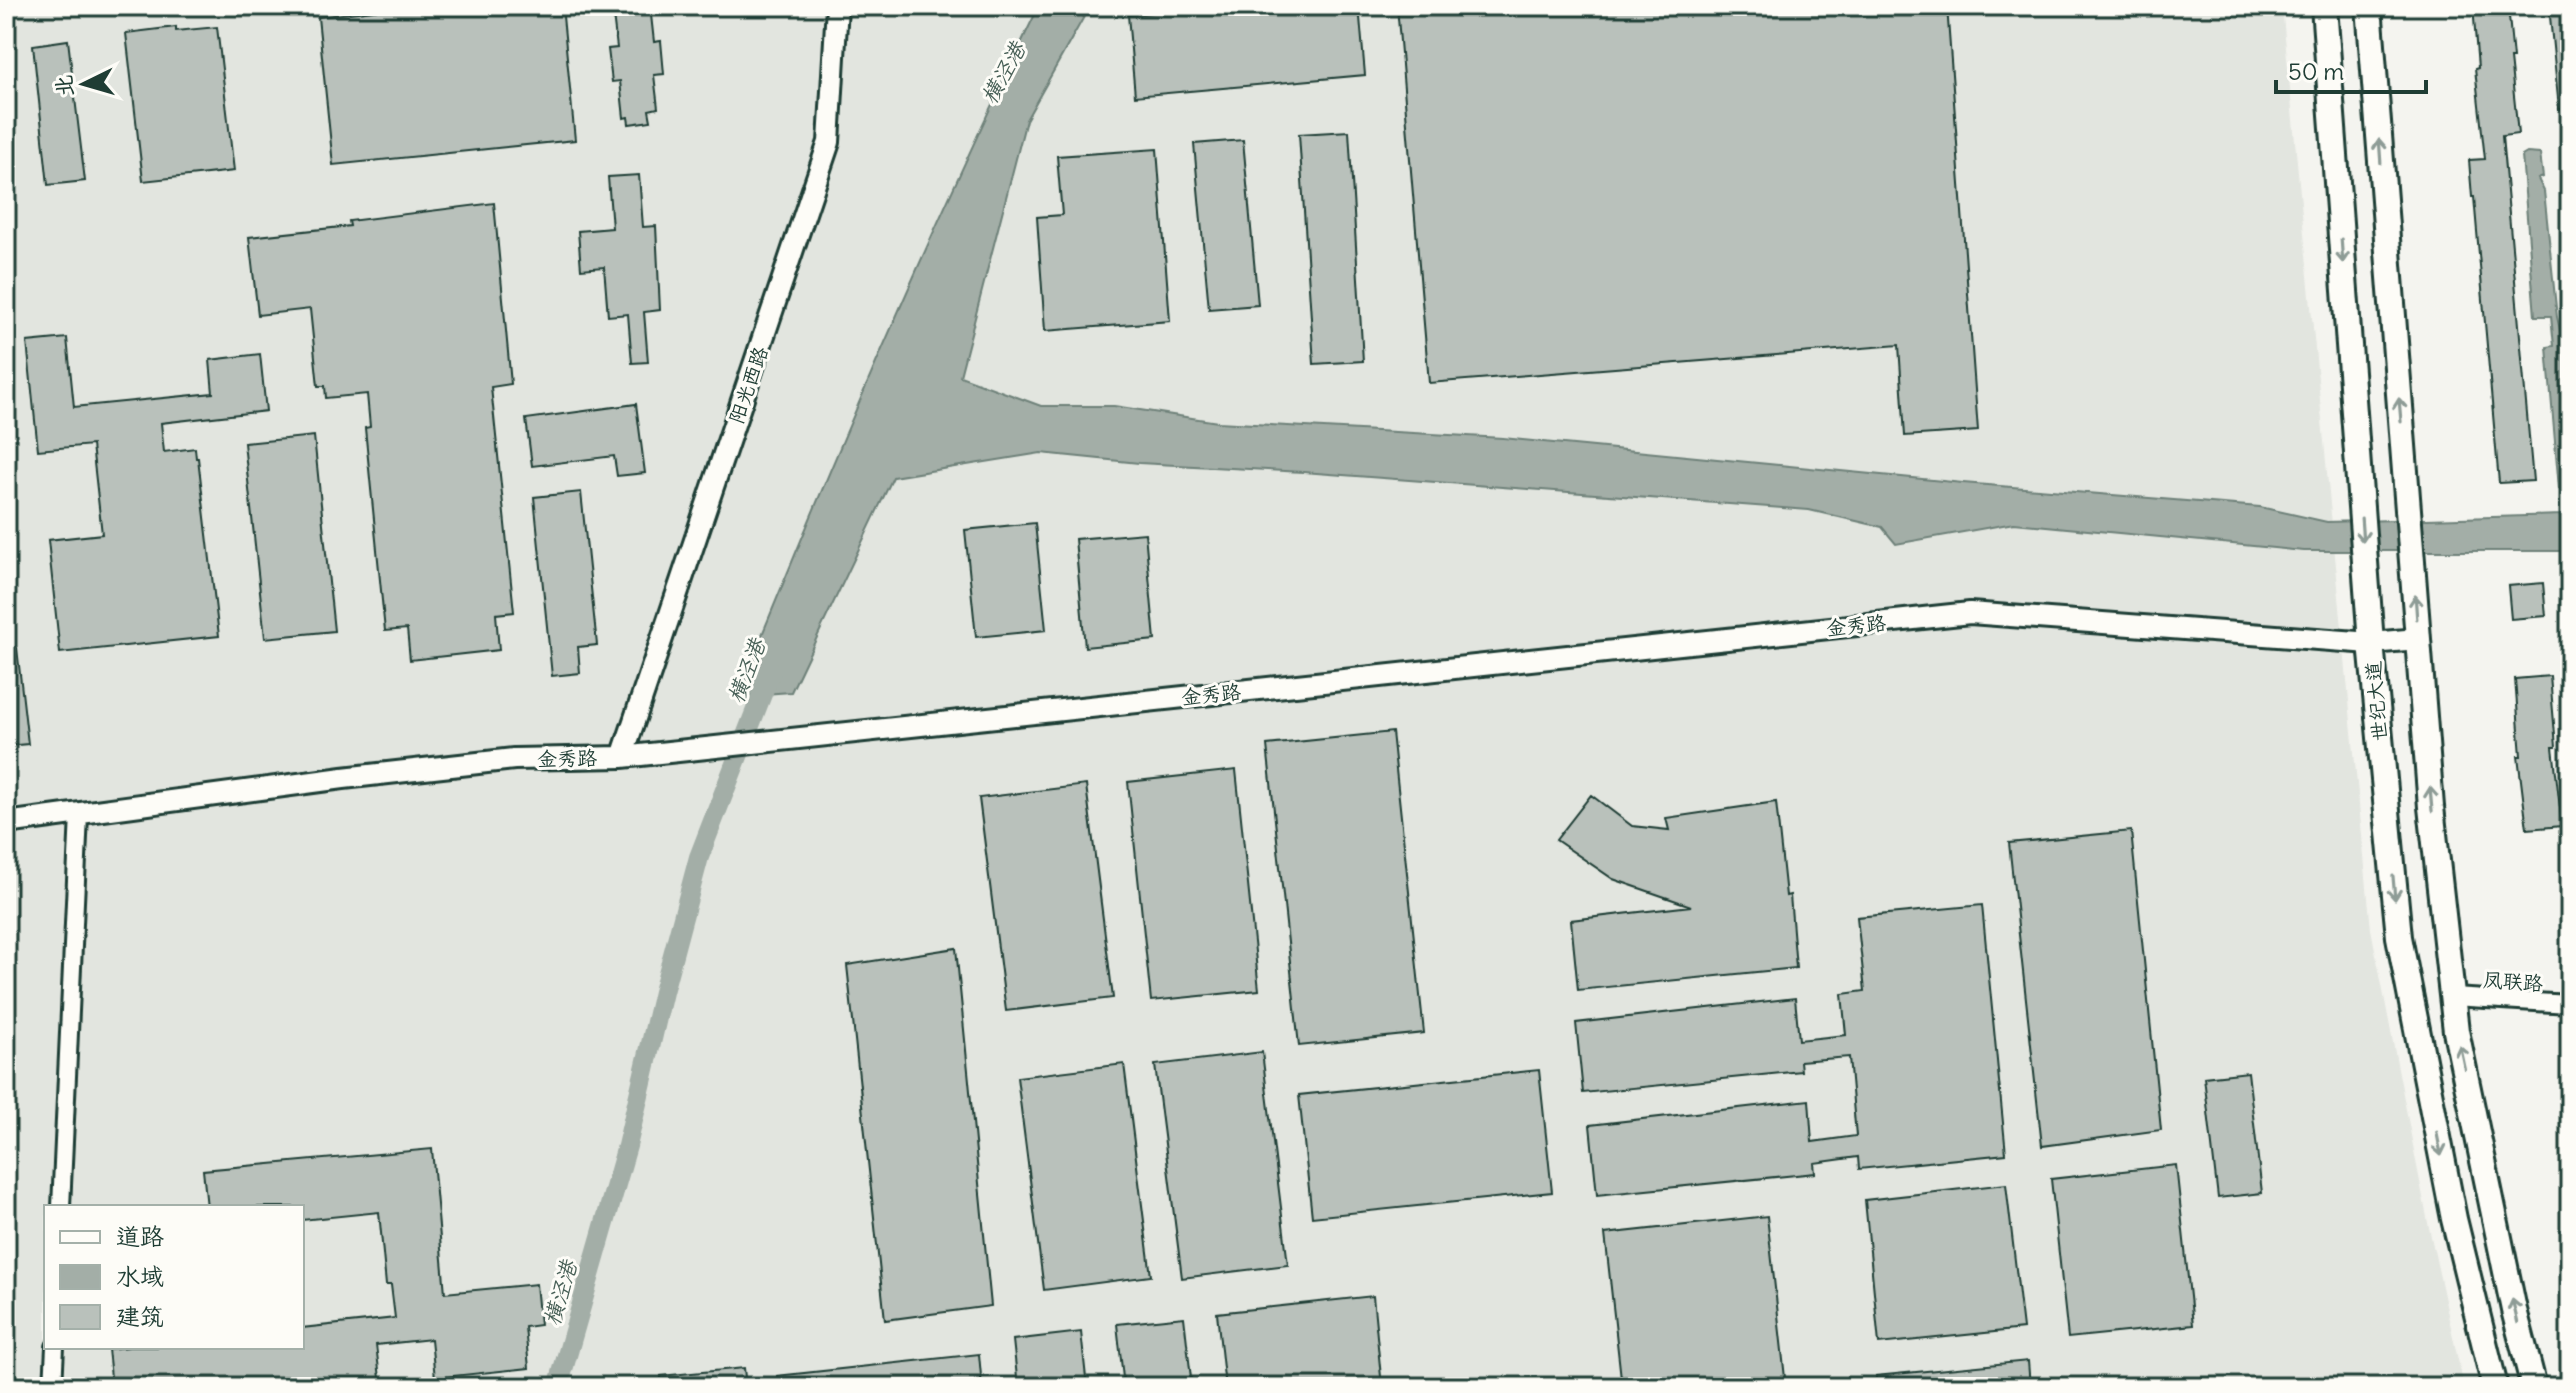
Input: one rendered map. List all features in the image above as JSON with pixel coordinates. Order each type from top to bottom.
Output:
[{"type":"main road","name":"世纪大道","points":[[2324,6],[2371,643],[2399,937],[2454,1219],[2495,1387]]},
{"type":"main road","points":[[2369,6],[2431,807],[2456,1031],[2534,1387]]},
{"type":"street","name":"阳光西路","points":[[622,757],[829,142],[837,6]]},
{"type":"street","name":"金秀路","points":[[6,823],[343,778],[514,759],[622,757],[1970,613],[2371,643],[2418,639]]},
{"type":"street","points":[[61,1205],[79,815]]},
{"type":"street","name":"凤联路","points":[[2453,997],[2570,1004]]},
{"type":"street","points":[[53,1387],[55,1349]]},
{"type":"shaded area","points":[[6,6],[2282,6],[2371,929],[2428,1223],[2464,1387],[6,1387]]},
{"type":"water","points":[[1039,6],[1090,6],[1026,120],[960,376],[1041,406],[1114,406],[1218,422],[1503,438],[1963,483],[2260,507],[2327,522],[2562,515],[2569,501],[2559,489],[2547,347],[2554,346],[2551,316],[2535,316],[2522,156],[2527,153],[2540,154],[2543,177],[2538,179],[2544,191],[2557,317],[2570,369],[2570,551],[2304,551],[2014,523],[1896,544],[1882,527],[1809,510],[1303,472],[1139,463],[1041,453],[893,477],[791,692],[737,696],[882,348]]},
{"type":"building","points":[[405,6],[562,6],[575,140],[333,165],[318,17]]},
{"type":"building","points":[[619,6],[650,6],[654,42],[661,41],[664,74],[654,75],[658,108],[649,110],[651,121],[629,124],[628,117],[624,118],[620,81],[612,82],[608,49],[617,48],[613,15],[620,14]]},
{"type":"building","points":[[1234,6],[1359,6],[1365,75],[1135,96],[1128,15]]},
{"type":"building","points":[[1397,6],[1947,6],[1978,431],[1905,436],[1899,345],[1429,383]]},
{"type":"building","points":[[2473,6],[2508,6],[2518,134],[2502,136],[2533,481],[2499,483],[2469,160],[2485,159],[2475,69],[2478,68]]},
{"type":"building","points":[[2549,6],[2570,6],[2570,108],[2559,109]]},
{"type":"building","points":[[176,27],[176,31],[217,27],[234,171],[143,181],[126,33]]},
{"type":"building","points":[[68,40],[85,181],[48,185],[33,45]]},
{"type":"building","points":[[1349,131],[1363,361],[1314,364],[1299,134]]},
{"type":"building","points":[[1243,140],[1258,305],[1209,309],[1194,144]]},
{"type":"building","points":[[1157,149],[1170,321],[1045,331],[1037,217],[1062,215],[1057,156]]},
{"type":"building","points":[[639,175],[643,227],[656,226],[660,310],[644,312],[648,362],[632,363],[628,314],[608,316],[604,267],[581,269],[578,231],[612,228],[608,177]]},
{"type":"building","points":[[494,203],[511,384],[491,387],[514,612],[496,614],[499,650],[410,660],[407,629],[385,631],[365,428],[370,427],[367,394],[326,398],[325,386],[318,386],[310,309],[258,315],[249,237],[350,226],[349,221]]},
{"type":"building","points":[[67,338],[74,407],[213,393],[210,360],[260,354],[266,411],[161,423],[164,452],[195,448],[198,458],[219,636],[60,653],[48,540],[102,534],[92,445],[38,450],[27,342]]},
{"type":"building","points":[[636,404],[645,473],[617,476],[614,456],[532,466],[526,419]]},
{"type":"building","points":[[314,436],[334,631],[265,638],[244,443]]},
{"type":"building","points":[[581,492],[597,645],[578,647],[580,673],[552,676],[534,497]]},
{"type":"building","points":[[1035,523],[1046,630],[976,637],[965,530]]},
{"type":"building","points":[[1145,533],[1155,640],[1085,647],[1075,539]]},
{"type":"building","points":[[2543,583],[2546,616],[2511,619],[2508,586]]},
{"type":"building","points":[[6,648],[17,648],[28,744],[6,746]]},
{"type":"building","points":[[2550,676],[2556,747],[2553,747],[2562,826],[2527,829],[2518,756],[2521,756],[2515,679]]},
{"type":"building","points":[[1392,732],[1424,1033],[1299,1046],[1267,745]]},
{"type":"building","points":[[1236,770],[1259,990],[1151,1001],[1128,782]]},
{"type":"building","points":[[1086,785],[1113,998],[1006,1011],[979,798]]},
{"type":"building","points":[[1591,795],[1632,826],[1669,830],[1666,818],[1776,802],[1786,896],[1790,895],[1796,968],[1578,990],[1571,920],[1691,906],[1613,879],[1556,840]]},
{"type":"building","points":[[2131,831],[2161,1130],[2042,1146],[2009,843]]},
{"type":"building","points":[[1982,905],[2006,1154],[1859,1169],[1858,1157],[1814,1163],[1815,1173],[1597,1195],[1590,1125],[1809,1100],[1812,1142],[1856,1136],[1849,1057],[1800,1061],[1801,1071],[1583,1093],[1576,1023],[1795,998],[1799,1040],[1846,1035],[1842,994],[1865,991],[1857,917]]},
{"type":"building","points":[[956,948],[991,1306],[885,1320],[847,965]]},
{"type":"building","points":[[1262,1052],[1288,1265],[1182,1278],[1155,1065]]},
{"type":"building","points":[[1124,1064],[1151,1276],[1044,1290],[1017,1077]]},
{"type":"building","points":[[1539,1070],[1552,1192],[1312,1217],[1299,1095]]},
{"type":"building","points":[[2248,1072],[2262,1193],[2218,1198],[2204,1077]]},
{"type":"building","points":[[432,1149],[445,1293],[536,1284],[540,1325],[525,1327],[529,1368],[435,1378],[431,1339],[376,1345],[380,1378],[301,1387],[112,1387],[108,1349],[304,1349],[304,1328],[395,1318],[391,1285],[386,1285],[379,1212],[304,1220],[304,1205],[207,1205],[203,1170]]},
{"type":"building","points":[[2176,1165],[2193,1325],[2068,1338],[2051,1179]]},
{"type":"building","points":[[2006,1184],[2023,1329],[1879,1344],[1865,1200]]},
{"type":"building","points":[[1767,1216],[1786,1387],[1622,1387],[1605,1234]]},
{"type":"building","points":[[1373,1296],[1382,1387],[1225,1387],[1217,1313]]},
{"type":"building","points":[[1184,1317],[1192,1387],[1124,1387],[1117,1324]]},
{"type":"building","points":[[1081,1332],[1087,1387],[1018,1387],[1013,1340]]},
{"type":"building","points":[[979,1354],[982,1387],[777,1387],[777,1376]]},
{"type":"building","points":[[2028,1361],[2030,1387],[1876,1387],[1876,1376]]},
{"type":"building","points":[[744,1368],[746,1387],[661,1387],[661,1376]]},
{"type":"waterway","name":"横泾港","points":[[558,1387],[627,1146],[699,857],[771,671]]}]
